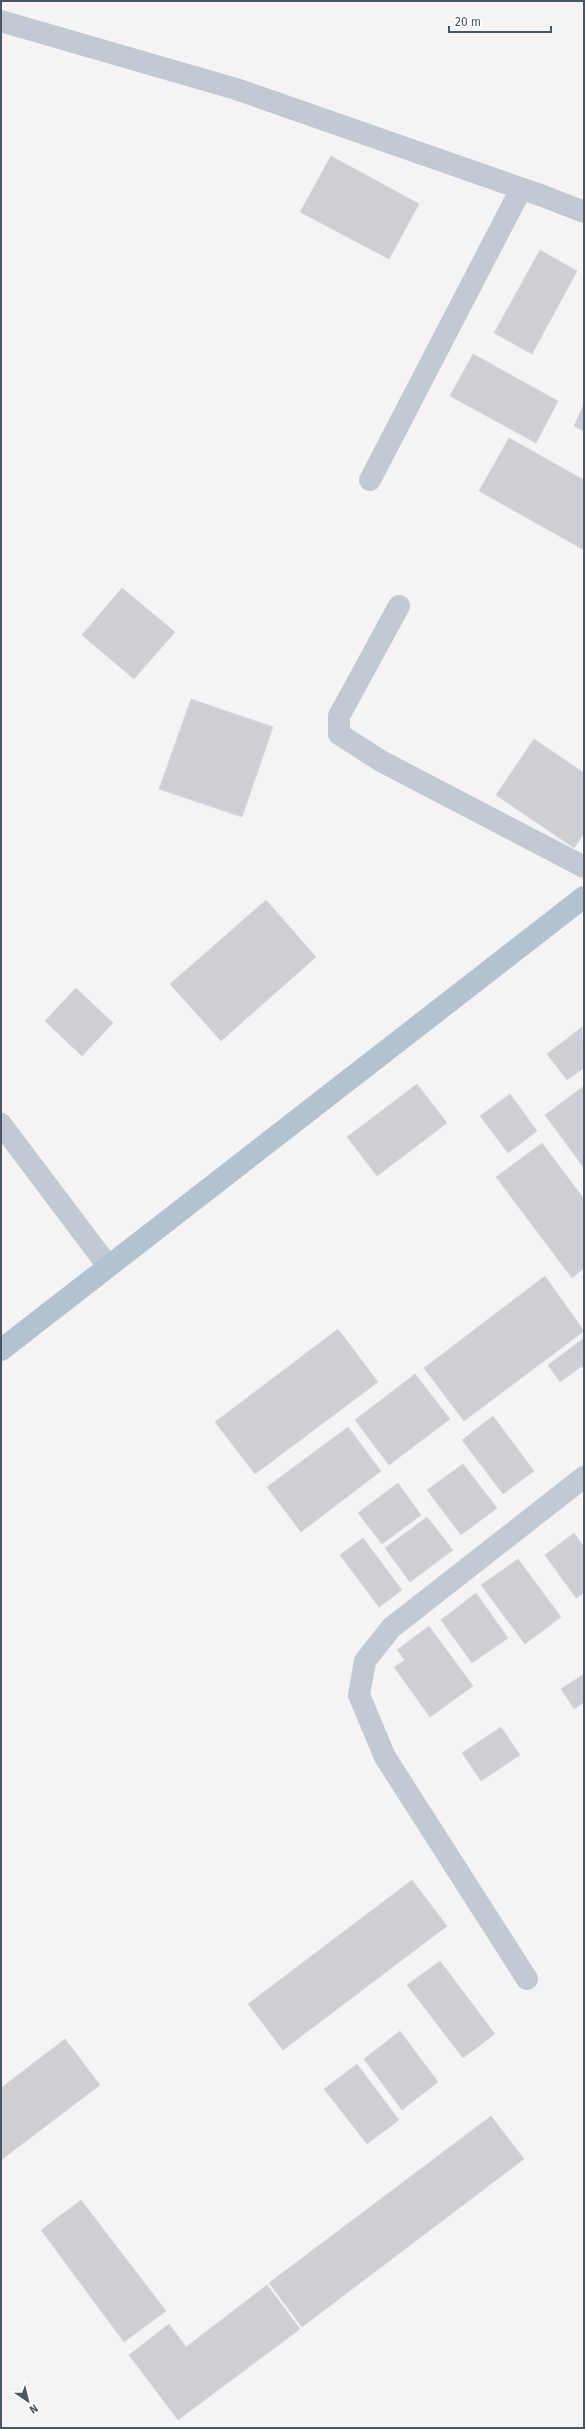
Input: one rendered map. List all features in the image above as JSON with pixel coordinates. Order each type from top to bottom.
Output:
[{"type":"main road","points":[[1,1350],[584,897]]},
{"type":"street","points":[[1,20],[236,89],[584,212]]},
{"type":"street","points":[[370,480],[521,189]]},
{"type":"street","points":[[399,606],[339,716],[339,734],[381,761],[584,867]]},
{"type":"street","points":[[1,1124],[108,1266]]},
{"type":"street","points":[[528,1980],[385,1757],[359,1695],[365,1661],[391,1628],[584,1477]]},
{"type":"building","points":[[331,156],[419,204],[389,259],[300,212]]},
{"type":"building","points":[[540,250],[577,271],[532,354],[494,333]]},
{"type":"building","points":[[473,354],[558,401],[536,443],[450,396]]},
{"type":"building","points":[[584,404],[584,431],[574,426]]},
{"type":"building","points":[[509,438],[584,480],[584,550],[479,491]]},
{"type":"building","points":[[122,588],[175,632],[134,679],[82,635]]},
{"type":"building","points":[[191,699],[273,727],[242,817],[159,789]]},
{"type":"building","points":[[534,739],[584,773],[584,833],[574,848],[496,795]]},
{"type":"building","points":[[266,900],[316,957],[221,1041],[170,984]]},
{"type":"building","points":[[76,988],[113,1023],[82,1056],[45,1021]]},
{"type":"building","points":[[582,1027],[584,1068],[567,1080],[547,1054]]},
{"type":"building","points":[[417,1084],[447,1123],[377,1176],[347,1137]]},
{"type":"building","points":[[584,1086],[584,1168],[545,1115]]},
{"type":"building","points":[[510,1094],[537,1131],[508,1153],[480,1116]]},
{"type":"building","points":[[542,1143],[584,1199],[584,1268],[572,1278],[496,1177]]},
{"type":"building","points":[[545,1276],[584,1331],[464,1421],[424,1368]]},
{"type":"building","points":[[338,1329],[378,1382],[255,1474],[215,1422]]},
{"type":"building","points":[[584,1338],[584,1369],[582,1366],[560,1382],[548,1365]]},
{"type":"building","points":[[415,1374],[450,1419],[389,1465],[355,1420]]},
{"type":"building","points":[[493,1416],[534,1471],[503,1494],[462,1440]]},
{"type":"building","points":[[348,1427],[381,1471],[301,1532],[267,1487]]},
{"type":"building","points":[[463,1464],[497,1508],[461,1535],[427,1490]]},
{"type":"building","points":[[398,1483],[421,1515],[382,1544],[358,1513]]},
{"type":"building","points":[[427,1517],[453,1550],[410,1582],[385,1548]]},
{"type":"building","points":[[574,1533],[584,1547],[584,1593],[576,1598],[545,1555]]},
{"type":"building","points":[[363,1538],[402,1590],[379,1607],[340,1555]]},
{"type":"building","points":[[518,1559],[561,1617],[525,1644],[481,1585]]},
{"type":"building","points":[[476,1593],[508,1638],[472,1663],[441,1620]]},
{"type":"building","points":[[429,1626],[473,1686],[430,1717],[394,1667],[405,1660],[397,1650]]},
{"type":"building","points":[[584,1674],[584,1702],[574,1709],[561,1689]]},
{"type":"building","points":[[501,1727],[520,1755],[481,1781],[462,1753]]},
{"type":"building","points":[[412,1880],[447,1926],[283,2050],[248,2004]]},
{"type":"building","points":[[440,1961],[495,2034],[463,2058],[407,1985]]},
{"type":"building","points":[[400,2031],[438,2082],[402,2110],[364,2059]]},
{"type":"building","points":[[65,2039],[100,2085],[1,2160],[1,2088]]},
{"type":"building","points":[[357,2064],[399,2120],[367,2144],[324,2089]]},
{"type":"building","points":[[491,2116],[524,2159],[302,2327],[269,2283]]},
{"type":"building","points":[[81,2200],[166,2311],[124,2342],[41,2230]]},
{"type":"building","points":[[267,2285],[300,2329],[178,2420],[129,2355],[169,2324],[186,2347]]}]
